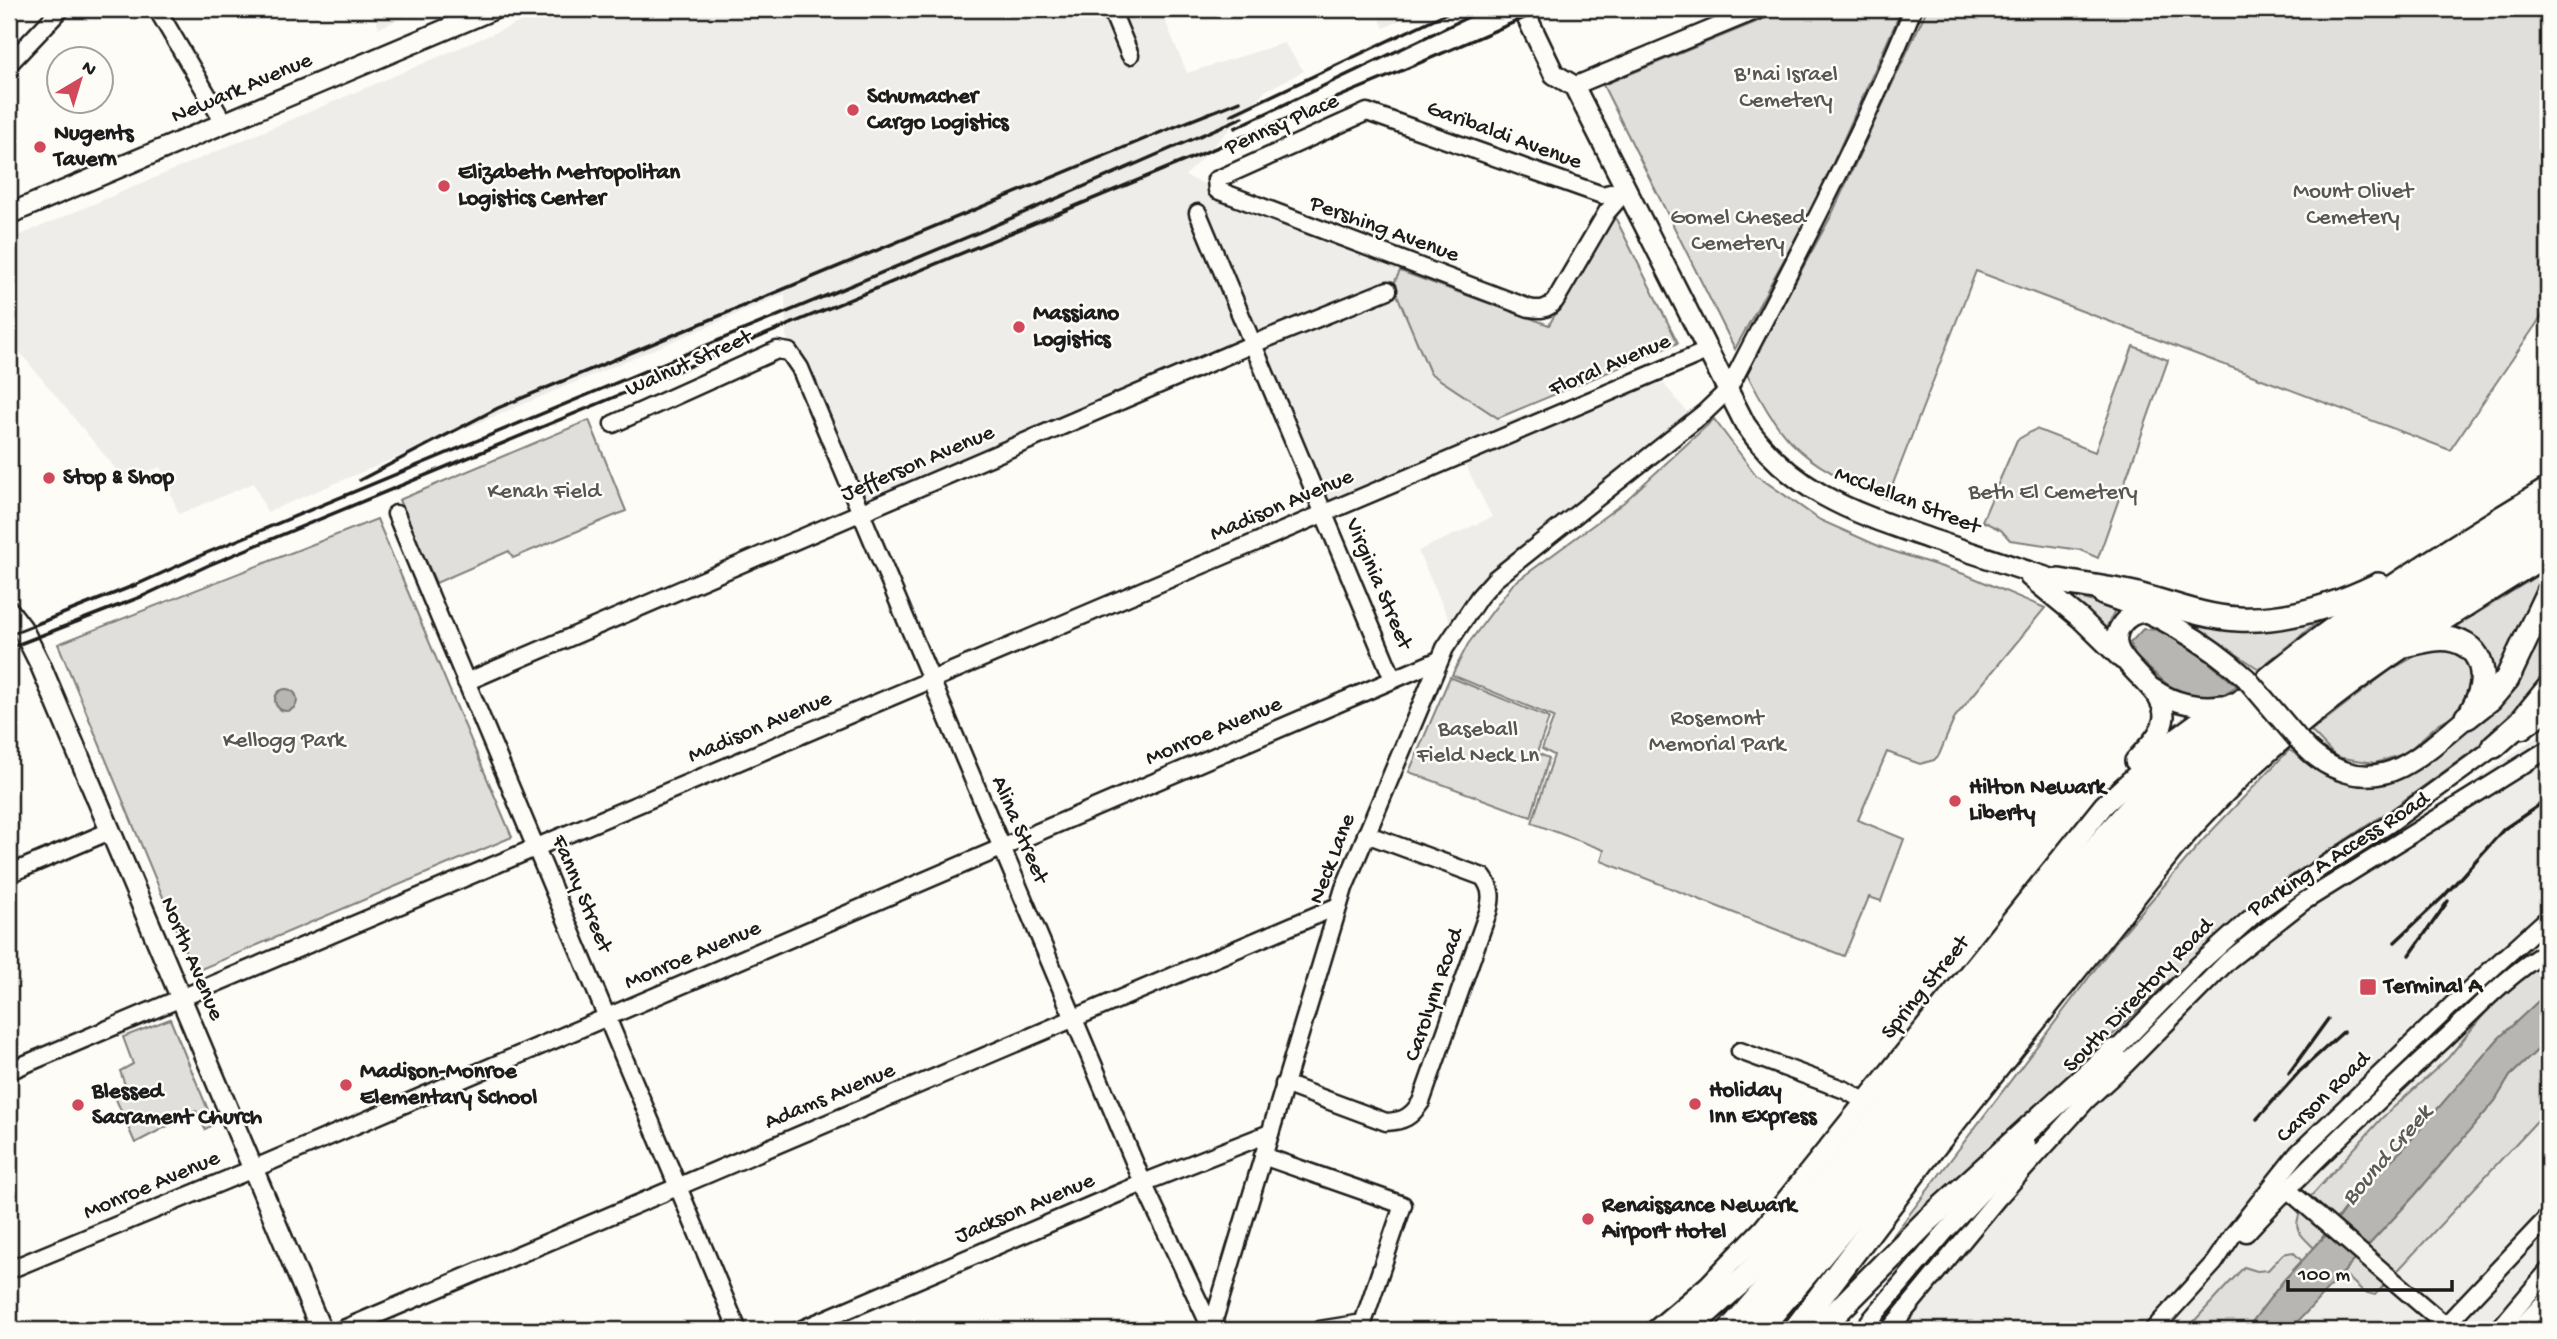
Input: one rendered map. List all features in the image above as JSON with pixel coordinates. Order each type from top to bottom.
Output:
[{"type":"highway","points":[[1688,1330],[1745,1278],[1783,1236],[2059,891],[2111,831],[2241,693],[2441,556],[2548,490]]},
{"type":"highway","points":[[1739,1328],[1809,1236],[2103,868],[2177,785],[2258,710],[2329,653],[2420,590],[2548,510]]},
{"type":"highway","points":[[1739,1328],[1822,1255],[2130,867],[2209,777],[2285,709],[2355,654],[2421,608],[2548,529]]},
{"type":"highway","points":[[1796,1330],[1932,1149],[2197,819],[2232,782],[2285,734],[2403,645],[2548,553]]},
{"type":"highway","points":[[2059,581],[2123,592],[2208,615],[2237,619],[2270,618],[2343,600],[2441,556]]},
{"type":"highway","points":[[2467,717],[2495,695],[2507,679],[2548,592]]},
{"type":"highway","points":[[2403,645],[2444,639],[2460,643],[2474,654],[2481,664],[2483,685],[2477,702],[2467,717]]},
{"type":"highway","points":[[2494,746],[2521,722],[2548,690]]},
{"type":"highway","points":[[1819,1330],[1926,1222],[2120,1058]]},
{"type":"main road","name":"Newark Avenue","points":[[9,214],[476,13],[494,9]]},
{"type":"main road","name":"McClellan Street","points":[[1523,9],[1554,74],[1574,86],[1745,424],[1784,470],[1832,502],[1877,521],[2108,597],[2145,612],[2210,649],[2241,693],[2299,740],[2312,755],[2334,768],[2357,775],[2393,770],[2409,762],[2467,717]]},
{"type":"main road","points":[[2021,570],[2073,611],[2130,665],[2160,700],[2164,712],[2160,731],[2111,791],[2104,805]]},
{"type":"main road","name":"North Avenue","points":[[9,611],[22,628],[40,664],[321,1330]]},
{"type":"main road","points":[[2130,665],[2118,649],[2117,636],[2130,616],[2145,612]]},
{"type":"main road","points":[[2153,689],[2186,705],[2241,693]]},
{"type":"main road","name":"Spring Street","points":[[1656,1330],[1694,1299],[1751,1243],[2104,805],[2179,736],[2241,693]]},
{"type":"street","points":[[9,64],[61,9]]},
{"type":"street","points":[[157,9],[224,123]]},
{"type":"street","points":[[1111,9],[1130,54]]},
{"type":"street","points":[[1574,86],[1760,9]]},
{"type":"street","name":"Neck Lane","points":[[1211,1330],[1338,906],[1439,660],[1468,612],[1494,579],[1704,413],[1728,390],[1840,174],[1889,69],[1913,9]]},
{"type":"street","name":"Garibaldi Avenue","points":[[1367,112],[1602,195],[1627,189]]},
{"type":"street","name":"Pennsy Place","points":[[1216,180],[1367,112]]},
{"type":"street","name":"Pershing Avenue","points":[[1216,180],[1217,190],[1230,197],[1529,308],[1546,308],[1555,301],[1607,212],[1627,189]]},
{"type":"street","name":"Virginia Street","points":[[1198,214],[1394,679],[1439,660]]},
{"type":"street","name":"Jefferson Avenue","points":[[466,682],[1253,345],[1388,290]]},
{"type":"street","name":"Walnut Street","points":[[613,424],[777,349],[785,350]]},
{"type":"street","name":"Floral Avenue","points":[[1529,425],[1709,349]]},
{"type":"street","name":"Alina Street","points":[[785,350],[800,368],[1143,1183],[1211,1330]]},
{"type":"street","name":"Madison Avenue","points":[[9,1071],[1529,425]]},
{"type":"street","name":"Fanny Street","points":[[396,514],[738,1330]]},
{"type":"street","name":"Monroe Avenue","points":[[9,1270],[608,1017],[1394,679]]},
{"type":"street","name":"South Directory Road","points":[[1862,1330],[1980,1193],[2120,1058],[2197,965],[2256,914],[2389,824],[2494,746],[2526,729],[2548,711]]},
{"type":"street","name":"Parking A Access Road","points":[[1889,1330],[2120,1058],[2229,960],[2286,914],[2548,750]]},
{"type":"street","points":[[9,874],[110,831]]},
{"type":"street","name":"Carolynn Road","points":[[1284,1084],[1386,1122],[1399,1122],[1411,1116],[1421,1102],[1488,912],[1492,899],[1489,886],[1483,877],[1366,834]]},
{"type":"street","name":"Adams Avenue","points":[[341,1330],[1338,906]]},
{"type":"street","name":"Carson Road","points":[[2153,1330],[2214,1263],[2298,1153],[2452,1005],[2548,918]]},
{"type":"street","points":[[2214,1263],[2293,1194],[2512,976],[2548,950]]},
{"type":"street","points":[[1740,1051],[1844,1090],[1866,1102]]},
{"type":"street","name":"Jackson Avenue","points":[[800,1330],[1143,1183],[1270,1133]]},
{"type":"street","points":[[1263,1156],[1403,1205],[1363,1323],[1319,1330]]},
{"type":"street","points":[[2293,1194],[2443,1328],[2548,1217]]},
{"type":"street","points":[[2489,1330],[2543,1277]]},
{"type":"street","points":[[2498,1330],[2543,1277]]},
{"type":"street","points":[[2518,1330],[2548,1298]]},
{"type":"shaded area","points":[[372,9],[423,9],[379,28]]},
{"type":"shaded area","points":[[551,9],[1191,9],[1164,18],[1187,73],[1284,43],[1304,71],[1265,91],[1185,176],[1404,264],[1393,285],[1430,372],[1505,422],[1544,408],[1663,383],[1687,412],[1651,459],[1469,603],[1455,633],[1418,551],[1492,517],[1460,454],[1329,510],[1260,346],[862,512],[786,336],[785,294],[267,512],[254,483],[179,514],[160,467],[125,480],[9,339],[9,240]]},
{"type":"shaded area","points":[[1375,9],[1422,9],[1384,28]]},
{"type":"shaded area","points":[[2143,629],[2160,630],[2201,656],[2237,686],[2220,696],[2201,698],[2178,694],[2135,656],[2130,643]]},
{"type":"shaded area","points":[[286,689],[294,692],[297,700],[294,708],[286,711],[278,708],[275,700],[278,692]]},
{"type":"shaded area","points":[[2548,729],[2548,1330],[1882,1330],[2137,1041],[2204,970],[2253,927],[2319,878],[2471,784]]},
{"type":"shaded area","points":[[2548,992],[2548,1040],[2510,1076],[2495,1101],[2415,1195],[2290,1330],[2246,1330],[2284,1280],[2326,1235],[2357,1192],[2403,1149],[2498,1039]]},
{"type":"green space","name":"B'nai Israel Cemetery","points":[[1788,9],[1902,9],[1816,201],[1735,349],[1603,85]]},
{"type":"green space","name":"Mount Olivet Cemetery","points":[[1927,9],[2548,11],[2548,307],[2450,450],[1976,271],[1887,499],[1848,481],[1811,460],[1790,441],[1771,417],[1746,372],[1831,216]]},
{"type":"green space","points":[[1610,217],[1615,217],[1678,343],[1498,418],[1430,373],[1393,285],[1400,271],[1549,325]]},
{"type":"green space","name":"Beth El Cemetery","points":[[2133,346],[2168,360],[2098,558],[2080,550],[2010,540],[2001,530],[1982,521],[2017,440],[2036,429],[2095,452]]},
{"type":"green space","name":"Rosemont Memorial Park","points":[[1714,419],[1756,475],[1820,520],[1883,548],[1967,575],[2045,608],[1955,717],[1939,755],[1934,760],[1920,764],[1887,752],[1858,820],[1904,839],[1881,901],[1869,897],[1844,956],[1601,861],[1604,850],[1532,823],[1554,755],[1542,749],[1554,717],[1452,675],[1468,644],[1513,584],[1623,503]]},
{"type":"green space","name":"Kenah Field","points":[[589,420],[626,511],[513,558],[509,551],[436,583],[399,500]]},
{"type":"green space","name":"Kellogg Park","points":[[377,519],[512,837],[194,972],[58,644]]},
{"type":"green space","points":[[2548,569],[2548,580],[2493,685],[2452,629]]},
{"type":"green space","points":[[2061,593],[2116,608],[2104,632]]},
{"type":"green space","points":[[2548,601],[2548,676],[2489,739],[2389,811],[2280,883],[2181,969],[2039,1106],[1880,1253],[2118,939],[2203,840],[2289,750],[2321,770],[2359,786],[2401,779],[2479,719]]},
{"type":"green space","points":[[2326,615],[2259,669],[2180,617]]},
{"type":"green space","points":[[2430,648],[2448,649],[2460,654],[2469,664],[2477,681],[2468,707],[2438,724],[2406,753],[2375,763],[2336,757],[2311,731],[2389,671]]},
{"type":"green space","name":"Baseball Field Neck Ln","points":[[1450,677],[1549,718],[1537,753],[1549,758],[1531,817],[1409,772]]},
{"type":"green space","points":[[2548,942],[2548,992],[2498,1039],[2403,1149],[2357,1192],[2314,1248],[2298,1229],[2303,1205],[2382,1118],[2448,1058]]},
{"type":"green space","points":[[170,1019],[214,1124],[205,1129],[196,1111],[135,1143],[112,1090],[125,1085],[120,1071],[133,1064],[123,1037]]},
{"type":"green space","points":[[2548,1040],[2548,1109],[2375,1295],[2364,1292],[2343,1273],[2415,1195],[2495,1101],[2510,1076]]},
{"type":"green space","points":[[2293,1252],[2302,1261],[2246,1330],[2186,1330],[2244,1267],[2257,1271],[2268,1270],[2283,1254]]},
{"type":"railway","points":[[1231,115],[1455,9]]},
{"type":"railway","points":[[1235,128],[1485,9]]},
{"type":"railway","points":[[9,648],[143,596],[209,565],[1545,9]]},
{"type":"railway","points":[[360,480],[498,408],[1240,101]]},
{"type":"railway","points":[[9,635],[138,584],[204,554],[982,231],[1243,117]]},
{"type":"railway","points":[[2395,942],[2444,896],[2504,829],[2548,799]]},
{"type":"railway","points":[[2410,955],[2448,901]]},
{"type":"railway","points":[[2289,1073],[2328,1019]]},
{"type":"railway","points":[[2257,1119],[2299,1072],[2343,1032]]},
{"type":"place","name":"Schumacher Cargo Logistics","points":[[853,110]]},
{"type":"place","name":"Nugents Tavern","points":[[40,147]]},
{"type":"place","name":"Elizabeth Metropolitan Logistics Center","points":[[444,186]]},
{"type":"place","name":"Massiano Logistics","points":[[1019,327]]},
{"type":"place","name":"Stop & Shop","points":[[49,478]]},
{"type":"place","name":"Hilton Newark Liberty","points":[[1955,801]]},
{"type":"place","name":"Terminal A","points":[[2368,987]]},
{"type":"place","name":"Madison-Monroe Elementary School","points":[[346,1085]]},
{"type":"place","name":"Holiday Inn Express","points":[[1695,1104]]},
{"type":"place","name":"Blessed Sacrament Church","points":[[78,1105]]},
{"type":"place","name":"Renaissance Newark Airport Hotel","points":[[1588,1219]]},
{"type":"park label","name":"Gomel Chesed Cemetery","points":[[1738,231]]},
{"type":"water label","name":"Bound Creek","points":[[2388,1156]]}]
